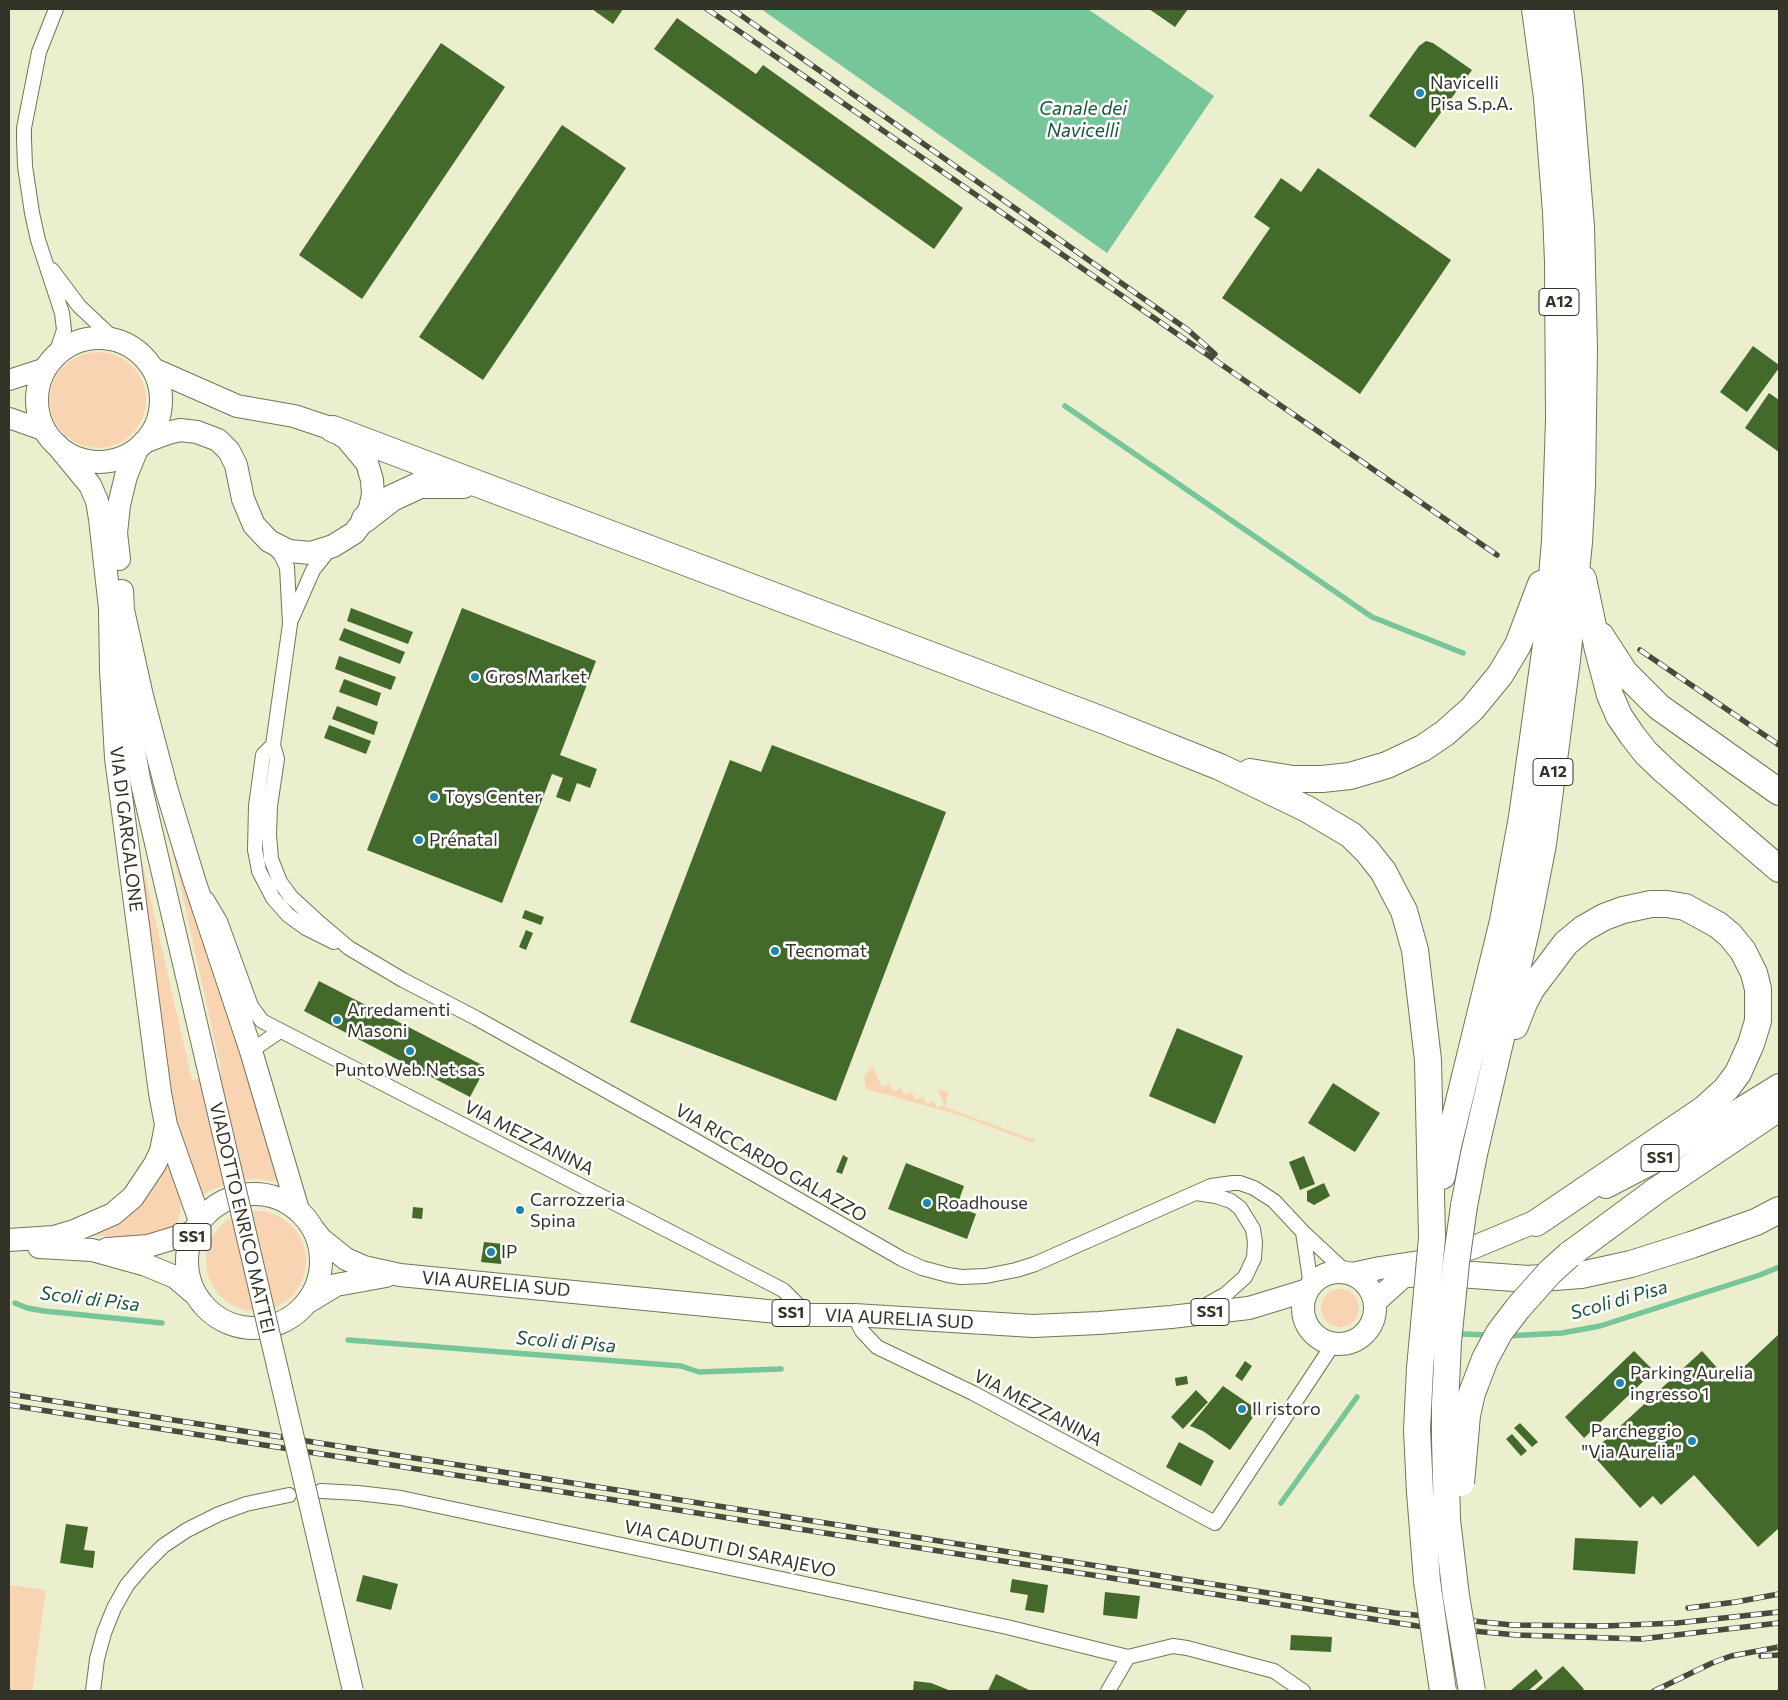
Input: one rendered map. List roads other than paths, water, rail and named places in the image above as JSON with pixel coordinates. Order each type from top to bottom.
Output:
[{"type":"highway","name":"A12","points":[[1506,998],[1527,926],[1543,844],[1565,678],[1567,541],[1559,420],[1556,212],[1547,98],[1535,9]]},
{"type":"highway","name":"A12","points":[[1560,9],[1569,80],[1582,227],[1584,368],[1582,486],[1567,541]]},
{"type":"highway","points":[[333,429],[1105,721],[1220,767],[1328,820],[1351,835],[1383,871],[1404,911],[1415,950],[1430,1093],[1432,1238]]},
{"type":"highway","points":[[365,519],[392,498],[420,485],[486,486]]},
{"type":"highway","points":[[1567,541],[1584,586],[1610,695],[1619,716],[1646,753],[1779,869]]},
{"type":"highway","points":[[1220,767],[1293,779],[1322,779],[1350,776],[1387,765],[1423,748],[1438,738],[1472,709],[1500,675],[1518,645],[1567,541]]},
{"type":"highway","points":[[1593,623],[1625,673],[1659,707],[1779,792]]},
{"type":"highway","points":[[1443,1691],[1427,1581],[1420,1492],[1418,1430],[1420,1368],[1432,1238],[1448,1146],[1506,998],[1532,988],[1566,943],[1583,929],[1604,917],[1623,910],[1650,904],[1668,904],[1685,907],[1702,915],[1730,936],[1743,951],[1754,973],[1758,997],[1758,1021],[1751,1044],[1738,1073],[1726,1088],[1704,1109],[1536,1223]]},
{"type":"highway","points":[[1472,1691],[1447,1520],[1445,1404],[1448,1342],[1464,1206],[1506,998]]},
{"type":"highway","points":[[1453,1568],[1467,1415],[1478,1375],[1491,1346],[1507,1322],[1530,1293],[1569,1255],[1657,1190],[1779,1108]]},
{"type":"highway","points":[[1413,1268],[1445,1273],[1528,1279],[1581,1275],[1630,1264],[1691,1246],[1756,1222],[1779,1210]]},
{"type":"main road","points":[[140,446],[156,425],[161,405],[159,385],[153,369],[143,356],[130,346],[115,340],[93,338],[82,340],[63,350],[51,362],[39,386],[38,399],[42,424],[51,438],[75,457],[97,462],[119,458],[168,432],[180,430],[197,432],[218,440],[229,451],[236,465],[243,499],[254,525],[269,541],[289,551],[311,553],[333,546],[354,533],[365,519],[370,508],[373,495],[372,480],[367,464],[357,449],[333,429],[294,416],[237,406],[153,369]]},
{"type":"main road","name":"VIA DI GARGALONE","points":[[51,438],[90,485],[97,501],[116,609],[194,880],[251,1051],[298,1210]]},
{"type":"main road","name":"VIA DI GARGALONE","points":[[140,446],[126,476],[117,520],[116,609],[110,670],[116,758],[160,1093],[166,1125],[197,1226]]},
{"type":"main road","name":"SS1","points":[[1249,1308],[1309,1288],[1318,1279],[1327,1274],[1337,1272],[1350,1274],[1380,1268],[1413,1268],[1536,1223],[1654,1162],[1779,1085]]},
{"type":"main road","points":[[9,1240],[54,1237],[74,1231],[113,1214],[133,1197],[155,1164],[161,1151],[166,1125]]},
{"type":"main road","name":"SS1","points":[[247,1194],[274,1197],[298,1210],[313,1229],[320,1247],[321,1266],[317,1285],[302,1309],[287,1320],[269,1327],[250,1328],[232,1325],[208,1310],[192,1286],[187,1264],[190,1242],[197,1226],[221,1202],[247,1194]]},
{"type":"main road","name":"SS1","points":[[9,1244],[92,1250],[148,1246],[197,1226]]},
{"type":"main road","name":"VIA AURELIA SUD","points":[[313,1229],[321,1239],[346,1259],[364,1267],[400,1275],[808,1315],[1033,1326],[1171,1318],[1249,1308]]},
{"type":"main road","name":"SS1","points":[[92,1250],[146,1265],[175,1277],[197,1295]]},
{"type":"main road","name":"SS1","points":[[1375,1302],[1413,1268]]},
{"type":"main road","points":[[1334,1343],[1346,1343],[1356,1340],[1372,1324],[1374,1317],[1375,1302],[1368,1287],[1363,1281],[1350,1274]]},
{"type":"main road","name":"VIA AURELIA SUD","points":[[308,1302],[336,1285],[354,1280],[400,1275]]},
{"type":"main road","points":[[1306,1321],[1304,1304],[1309,1288]]},
{"type":"main road","name":"SS1","points":[[1249,1308],[1289,1315],[1306,1321],[1317,1336],[1334,1343]]},
{"type":"street","points":[[9,380],[51,362],[64,330],[62,313],[44,260],[32,213],[25,166],[24,128],[39,52],[56,9]]},
{"type":"street","points":[[44,260],[79,306],[115,340]]},
{"type":"street","points":[[9,418],[51,438]]},
{"type":"street","name":"VIA RICCARDO GALAZZO","points":[[269,541],[281,555],[287,566],[290,624],[274,745],[277,759],[270,806],[269,835],[271,859],[276,874],[291,897],[349,948],[702,1144],[902,1259],[922,1268],[948,1276],[986,1276],[1035,1264],[1195,1193],[1220,1184],[1240,1183],[1248,1185],[1274,1201],[1304,1232],[1350,1274]]},
{"type":"street","name":"VIA RICCARDO GALAZZO","points":[[290,624],[313,570],[333,546]]},
{"type":"street","name":"VIADOTTO ENRICO MATTEI","points":[[116,609],[133,744],[161,872],[353,1691]]},
{"type":"street","name":"VIA MEZZANINA","points":[[194,880],[218,914],[254,1012],[262,1021],[783,1290],[808,1315]]},
{"type":"street","points":[[251,1051],[280,1031]]},
{"type":"street","points":[[1171,1318],[1197,1310],[1226,1294],[1245,1277],[1254,1258],[1255,1242],[1253,1229],[1240,1208],[1231,1201],[1216,1196],[1195,1193]]},
{"type":"street","points":[[1304,1232],[1309,1288]]},
{"type":"street","name":"VIA MEZZANINA","points":[[854,1316],[862,1331],[877,1347],[973,1393],[1215,1523],[1334,1343]]},
{"type":"street","name":"VIA CADUTI DI SARAJEVO","points":[[321,1492],[378,1495],[411,1500],[1007,1627],[1128,1657]]},
{"type":"street","points":[[93,1691],[97,1659],[104,1633],[114,1608],[127,1585],[144,1565],[163,1546],[187,1530],[219,1514],[246,1504],[289,1495]]},
{"type":"street","points":[[1108,1691],[1128,1657],[1173,1646],[1274,1671],[1303,1691]]},
{"type":"water","name":"Canale dei Navicelli","points":[[761,9],[1088,9],[1214,96],[1107,253]]},
{"type":"waterway","points":[[1065,406],[1372,617],[1463,653]]},
{"type":"waterway","name":"Scoli di Pisa","points":[[1506,1336],[1562,1333],[1600,1326],[1760,1275],[1779,1267]]},
{"type":"waterway","name":"Scoli di Pisa","points":[[15,1303],[27,1308],[44,1311],[162,1323]]},
{"type":"waterway","name":"Scoli di Pisa","points":[[1462,1334],[1490,1335]]},
{"type":"waterway","name":"Scoli di Pisa","points":[[348,1340],[681,1366],[699,1372],[781,1369]]},
{"type":"waterway","name":"Scoli di Pisa","points":[[1281,1503],[1357,1397]]},
{"type":"railway","points":[[707,9],[1497,555]]},
{"type":"railway","points":[[732,9],[1188,330],[1215,354]]},
{"type":"railway","points":[[1640,650],[1779,745]]},
{"type":"railway","points":[[9,1394],[1395,1613],[1512,1625],[1604,1626],[1677,1623],[1779,1612]]},
{"type":"railway","points":[[9,1405],[1417,1626],[1517,1635],[1641,1639],[1779,1623]]},
{"type":"railway","points":[[1688,1608],[1779,1594]]},
{"type":"railway","points":[[1654,1691],[1731,1656],[1779,1647]]},
{"type":"railway","points":[[1761,1656],[1779,1655]]},
{"type":"place","name":"Navicelli Pisa S.p.A.","points":[[1420,93]]},
{"type":"place","name":"Gros Market","points":[[475,677]]},
{"type":"place","name":"Toys Center","points":[[434,797]]},
{"type":"place","name":"Prénatal","points":[[419,840]]},
{"type":"place","name":"Tecnomat","points":[[775,951]]},
{"type":"place","name":"Arredamenti Masoni","points":[[337,1020]]},
{"type":"place","name":"PuntoWeb.Net sas","points":[[410,1051]]},
{"type":"place","name":"Roadhouse","points":[[927,1203]]},
{"type":"place","name":"Carrozzeria Spina","points":[[520,1210]]},
{"type":"place","name":"IP","points":[[491,1252]]},
{"type":"place","name":"Parking Aurelia ingresso 1","points":[[1620,1383]]},
{"type":"place","name":"Il ristoro","points":[[1242,1409]]},
{"type":"place","name":"Parcheggio \"Via Aurelia\"","points":[[1692,1441]]}]
